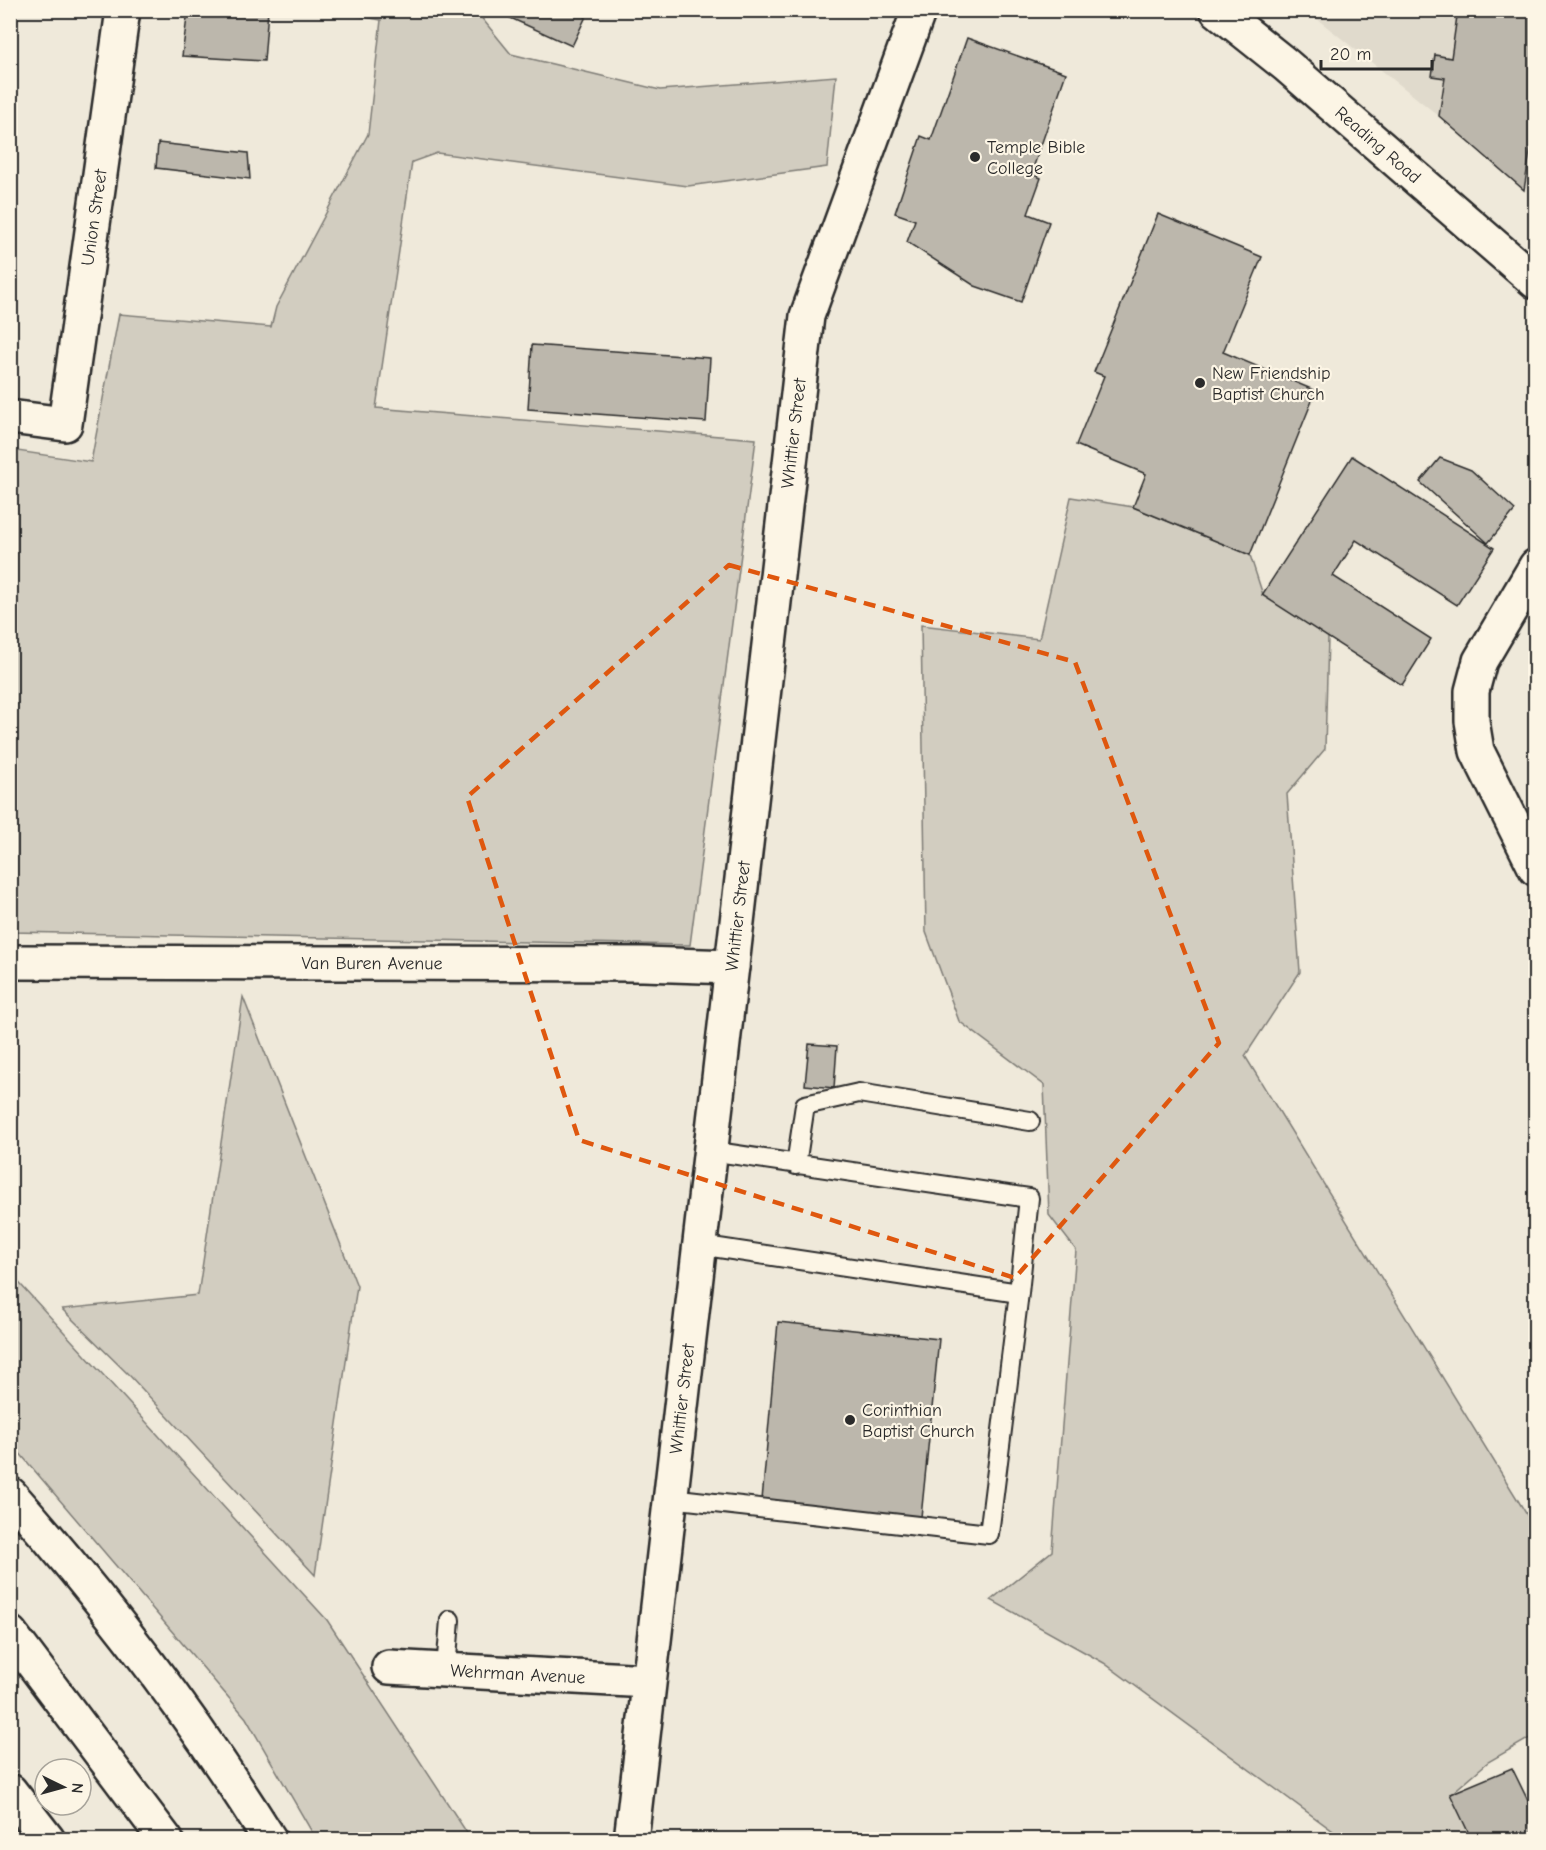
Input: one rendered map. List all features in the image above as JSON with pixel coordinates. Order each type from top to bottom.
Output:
[{"type":"main road","name":"Union Street","points":[[10,417],[65,424],[123,10]]},
{"type":"main road","name":"Whittier Street","points":[[631,1839],[807,316],[920,10]]},
{"type":"main road","name":"Reading Road","points":[[1216,10],[1294,72],[1535,279]]},
{"type":"main road","points":[[1536,566],[1480,661],[1472,691],[1472,721],[1477,751],[1536,869]]},
{"type":"main road","name":"Van Buren Avenue","points":[[10,962],[631,964],[732,967]]},
{"type":"main road","points":[[10,1494],[101,1600],[169,1689],[270,1839]]},
{"type":"main road","points":[[10,1633],[166,1839]]},
{"type":"main road","name":"Wehrman Avenue","points":[[389,1667],[648,1681]]},
{"type":"main road","points":[[10,1791],[48,1839]]},
{"type":"lane","points":[[796,1165],[805,1105],[860,1093],[1030,1121]]},
{"type":"lane","points":[[670,1498],[989,1534],[1029,1198],[710,1151]]},
{"type":"lane","points":[[699,1245],[1018,1293]]},
{"type":"lane","points":[[446,1670],[450,1620]]},
{"type":"highlighted area","points":[[729,565],[1075,662],[1219,1043],[1015,1278],[579,1140],[467,797]]},
{"type":"shaded area","points":[[333,11],[476,11],[511,54],[660,90],[836,76],[827,167],[688,186],[437,153],[412,162],[376,408],[756,439],[690,945],[11,932],[11,450],[91,462],[119,314],[271,327],[276,307],[368,134],[381,20]]},
{"type":"shaded area","points":[[1307,11],[1535,11],[1535,113],[1524,190],[1439,116]]},
{"type":"shaded area","points":[[1071,497],[1133,507],[1250,555],[1263,595],[1328,637],[1325,749],[1287,794],[1300,972],[1245,1056],[1535,1528],[1535,1735],[1488,1762],[1451,1794],[1472,1839],[1337,1839],[1337,1834],[1104,1663],[991,1600],[1052,1551],[1076,1250],[1049,1215],[1044,1085],[959,1021],[926,932],[921,625],[1039,639]]},
{"type":"shaded area","points":[[243,997],[357,1286],[315,1575],[131,1377],[62,1309],[198,1295]]},
{"type":"shaded area","points":[[11,1274],[327,1620],[471,1839],[316,1839],[246,1718],[11,1443]]},
{"type":"building","points":[[188,10],[268,10],[264,61],[182,56]]},
{"type":"building","points":[[493,10],[589,10],[572,46]]},
{"type":"building","points":[[1424,10],[1536,10],[1536,113],[1524,190],[1439,116],[1445,78],[1432,76],[1435,55],[1451,58],[1457,16]]},
{"type":"building","name":"Temple Bible College","points":[[967,38],[1066,73],[1031,174],[1041,178],[1028,214],[1049,222],[1021,302],[975,286],[907,242],[915,220],[895,213],[921,136],[931,140]]},
{"type":"building","points":[[158,143],[248,153],[250,179],[156,168]]},
{"type":"building","name":"New Friendship Baptist Church","points":[[1158,214],[1262,257],[1223,352],[1316,391],[1250,555],[1133,507],[1146,474],[1076,445],[1104,376],[1094,372]]},
{"type":"building","points":[[532,345],[710,358],[706,422],[528,409]]},
{"type":"building","points":[[1352,456],[1494,548],[1457,605],[1356,540],[1333,576],[1431,639],[1402,685],[1262,595]]},
{"type":"building","points":[[1440,458],[1471,470],[1515,510],[1488,543],[1420,482]]},
{"type":"building","points":[[809,1044],[837,1046],[834,1088],[805,1085]]},
{"type":"building","name":"Corinthian Baptist Church","points":[[778,1322],[939,1339],[921,1517],[762,1500]]},
{"type":"building","points":[[1512,1768],[1536,1817],[1536,1840],[1472,1840],[1450,1794]]},
{"type":"place","name":"Temple Bible College","points":[[975,157]]},
{"type":"place","name":"New Friendship Baptist Church","points":[[1200,383]]},
{"type":"place","name":"Corinthian Baptist Church","points":[[850,1420]]}]
